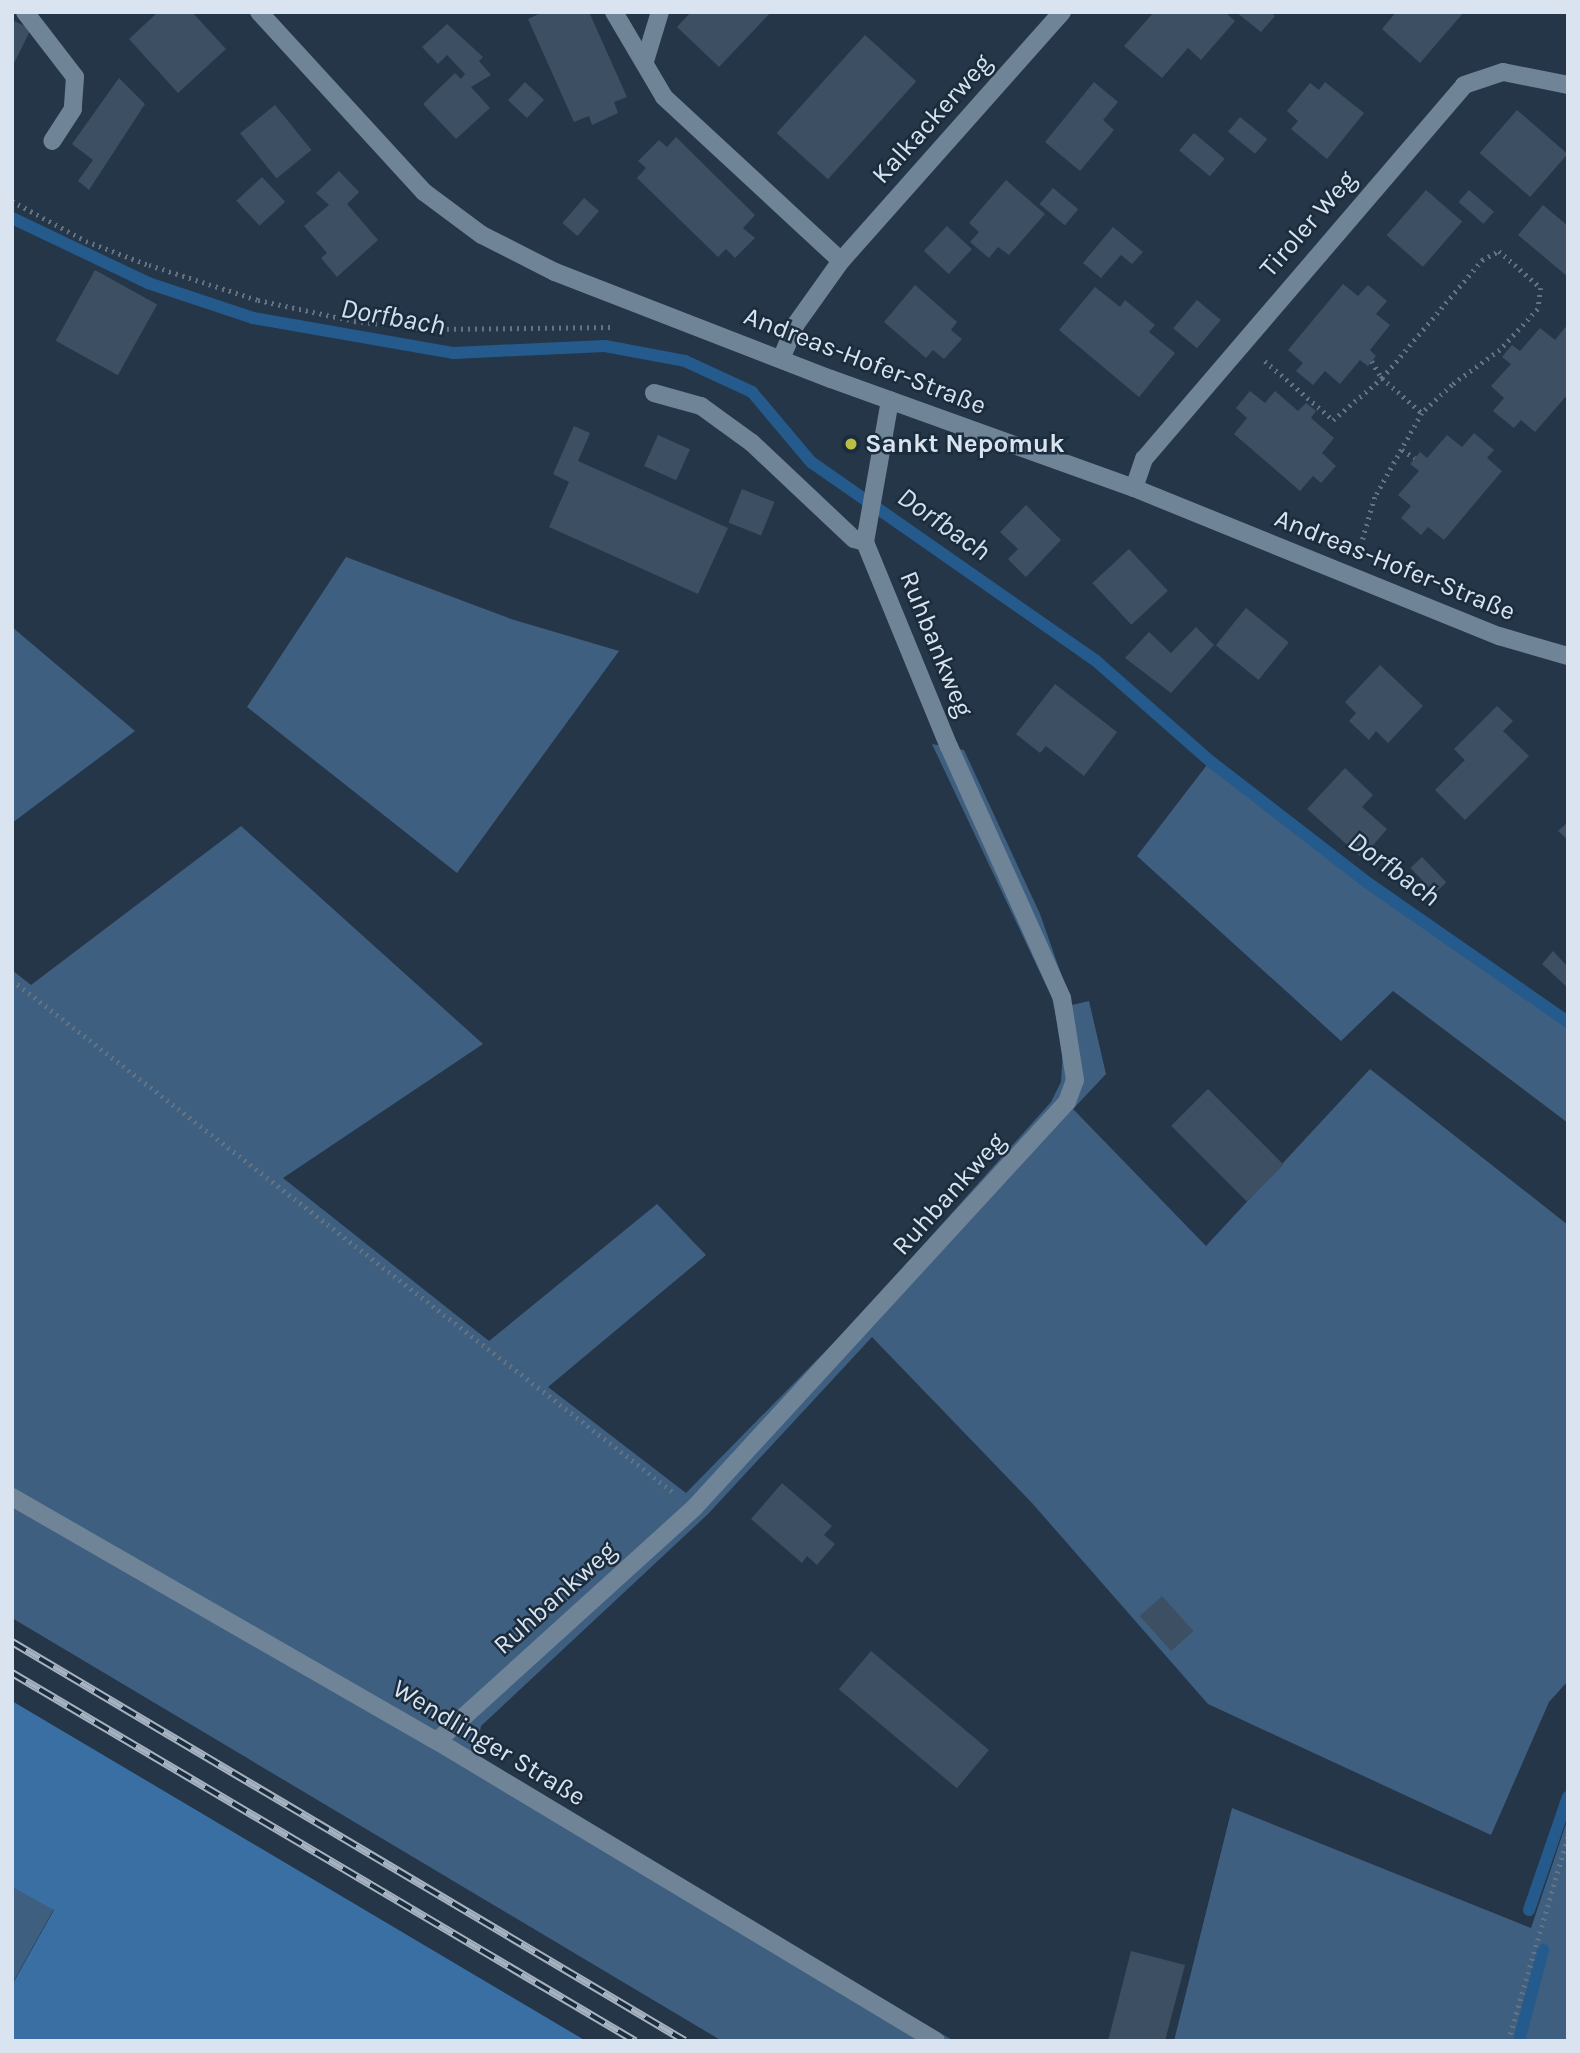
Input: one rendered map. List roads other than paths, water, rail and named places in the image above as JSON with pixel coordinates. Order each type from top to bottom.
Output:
[{"type":"street","points":[[25,12],[75,77],[73,109],[52,141]]},
{"type":"street","name":"Andreas-Hofer-Straße","points":[[259,12],[424,192],[482,235],[555,272],[890,400],[1134,488],[1499,636],[1568,656]]},
{"type":"street","points":[[614,12],[664,97],[841,261]]},
{"type":"street","points":[[645,61],[660,12]]},
{"type":"street","name":"Kalkackerweg","points":[[781,359],[796,324],[841,261],[1062,12]]},
{"type":"street","name":"Tiroler Weg","points":[[1134,488],[1144,460],[1464,85],[1503,72],[1568,85]]},
{"type":"street","points":[[654,393],[701,407],[732,428],[854,539],[866,535],[874,477],[890,400]]},
{"type":"street","name":"Ruhbankweg","points":[[436,1741],[694,1508],[1067,1102],[1075,1080],[1062,998],[949,747],[866,535]]},
{"type":"street","name":"Wendlinger Straße","points":[[12,1497],[436,1741],[936,2041]]},
{"type":"waterway","name":"Dorfbach","points":[[12,218],[148,283],[253,318],[454,353],[605,346],[685,361],[752,392],[811,462],[1095,660],[1210,761],[1365,881],[1568,1022]]},
{"type":"waterway","points":[[1529,1910],[1568,1797]]},
{"type":"waterway","points":[[1519,2041],[1543,1950]]},
{"type":"railway","points":[[12,1642],[685,2041]]},
{"type":"railway","points":[[12,1673],[635,2041]]},
{"type":"place","name":"Sankt Nepomuk","points":[[851,444]]}]
